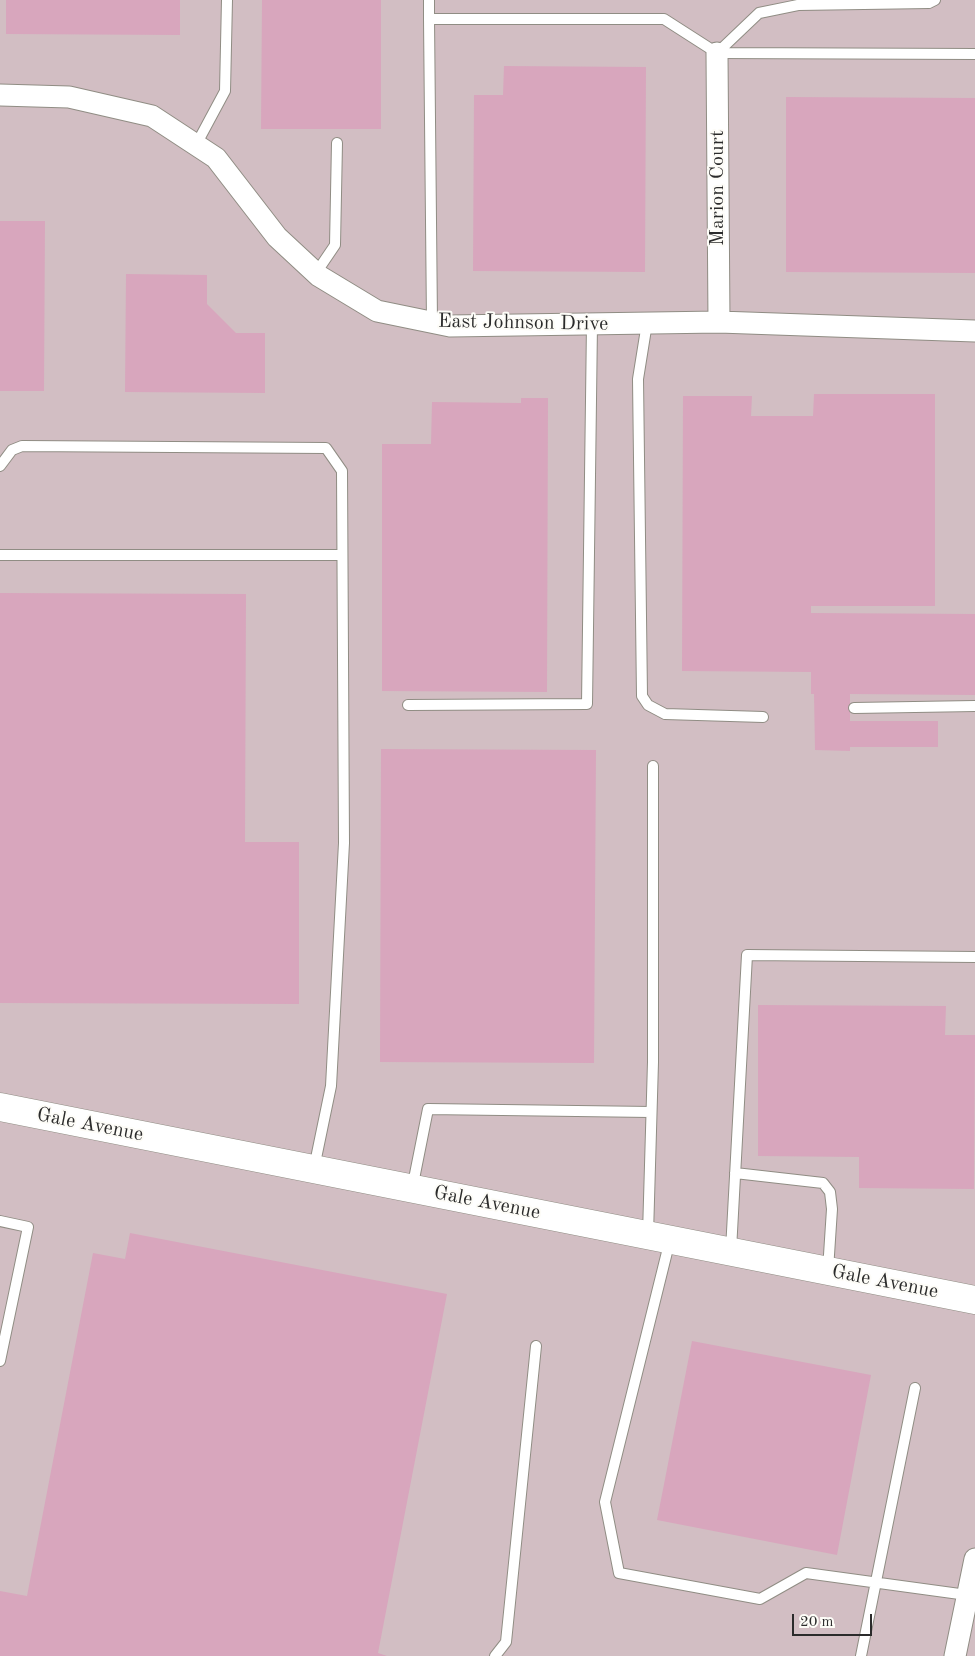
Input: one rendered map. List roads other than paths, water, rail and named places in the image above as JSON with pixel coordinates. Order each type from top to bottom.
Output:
[{"type":"main road","name":"Gale Avenue","points":[[0,1107],[975,1300]]},
{"type":"street","name":"Marion Court","points":[[717,53],[719,322]]},
{"type":"street","name":"East Johnson Drive","points":[[0,95],[69,97],[152,116],[216,158],[277,237],[316,273],[377,311],[450,326],[719,322],[975,331]]},
{"type":"street","points":[[955,1656],[975,1559]]},
{"type":"lane","points":[[196,145],[225,91],[227,0]]},
{"type":"lane","points":[[429,0],[432,322]]},
{"type":"lane","points":[[717,53],[759,13],[798,5],[930,3],[935,0]]},
{"type":"lane","points":[[429,19],[664,19],[717,53],[975,54]]},
{"type":"lane","points":[[316,273],[335,245],[337,143]]},
{"type":"lane","points":[[647,323],[638,378],[642,696],[648,705],[665,714],[763,717]]},
{"type":"lane","points":[[408,705],[587,704],[592,324]]},
{"type":"lane","points":[[0,466],[12,450],[22,446],[326,448],[342,470],[344,843],[332,1086],[314,1169]]},
{"type":"lane","points":[[0,555],[342,555]]},
{"type":"lane","points":[[854,708],[975,706]]},
{"type":"lane","points":[[653,766],[653,1062],[651,1112],[659,1237],[605,1502],[619,1573],[760,1599],[806,1573],[967,1595]]},
{"type":"lane","points":[[731,1251],[747,955],[975,957]]},
{"type":"lane","points":[[412,1189],[428,1109],[651,1112]]},
{"type":"lane","points":[[735,1173],[823,1183],[830,1192],[832,1209],[828,1271]]},
{"type":"lane","points":[[0,1221],[28,1227],[0,1361]]},
{"type":"lane","points":[[495,1656],[506,1642],[536,1346]]},
{"type":"lane","points":[[861,1656],[915,1388]]}]
